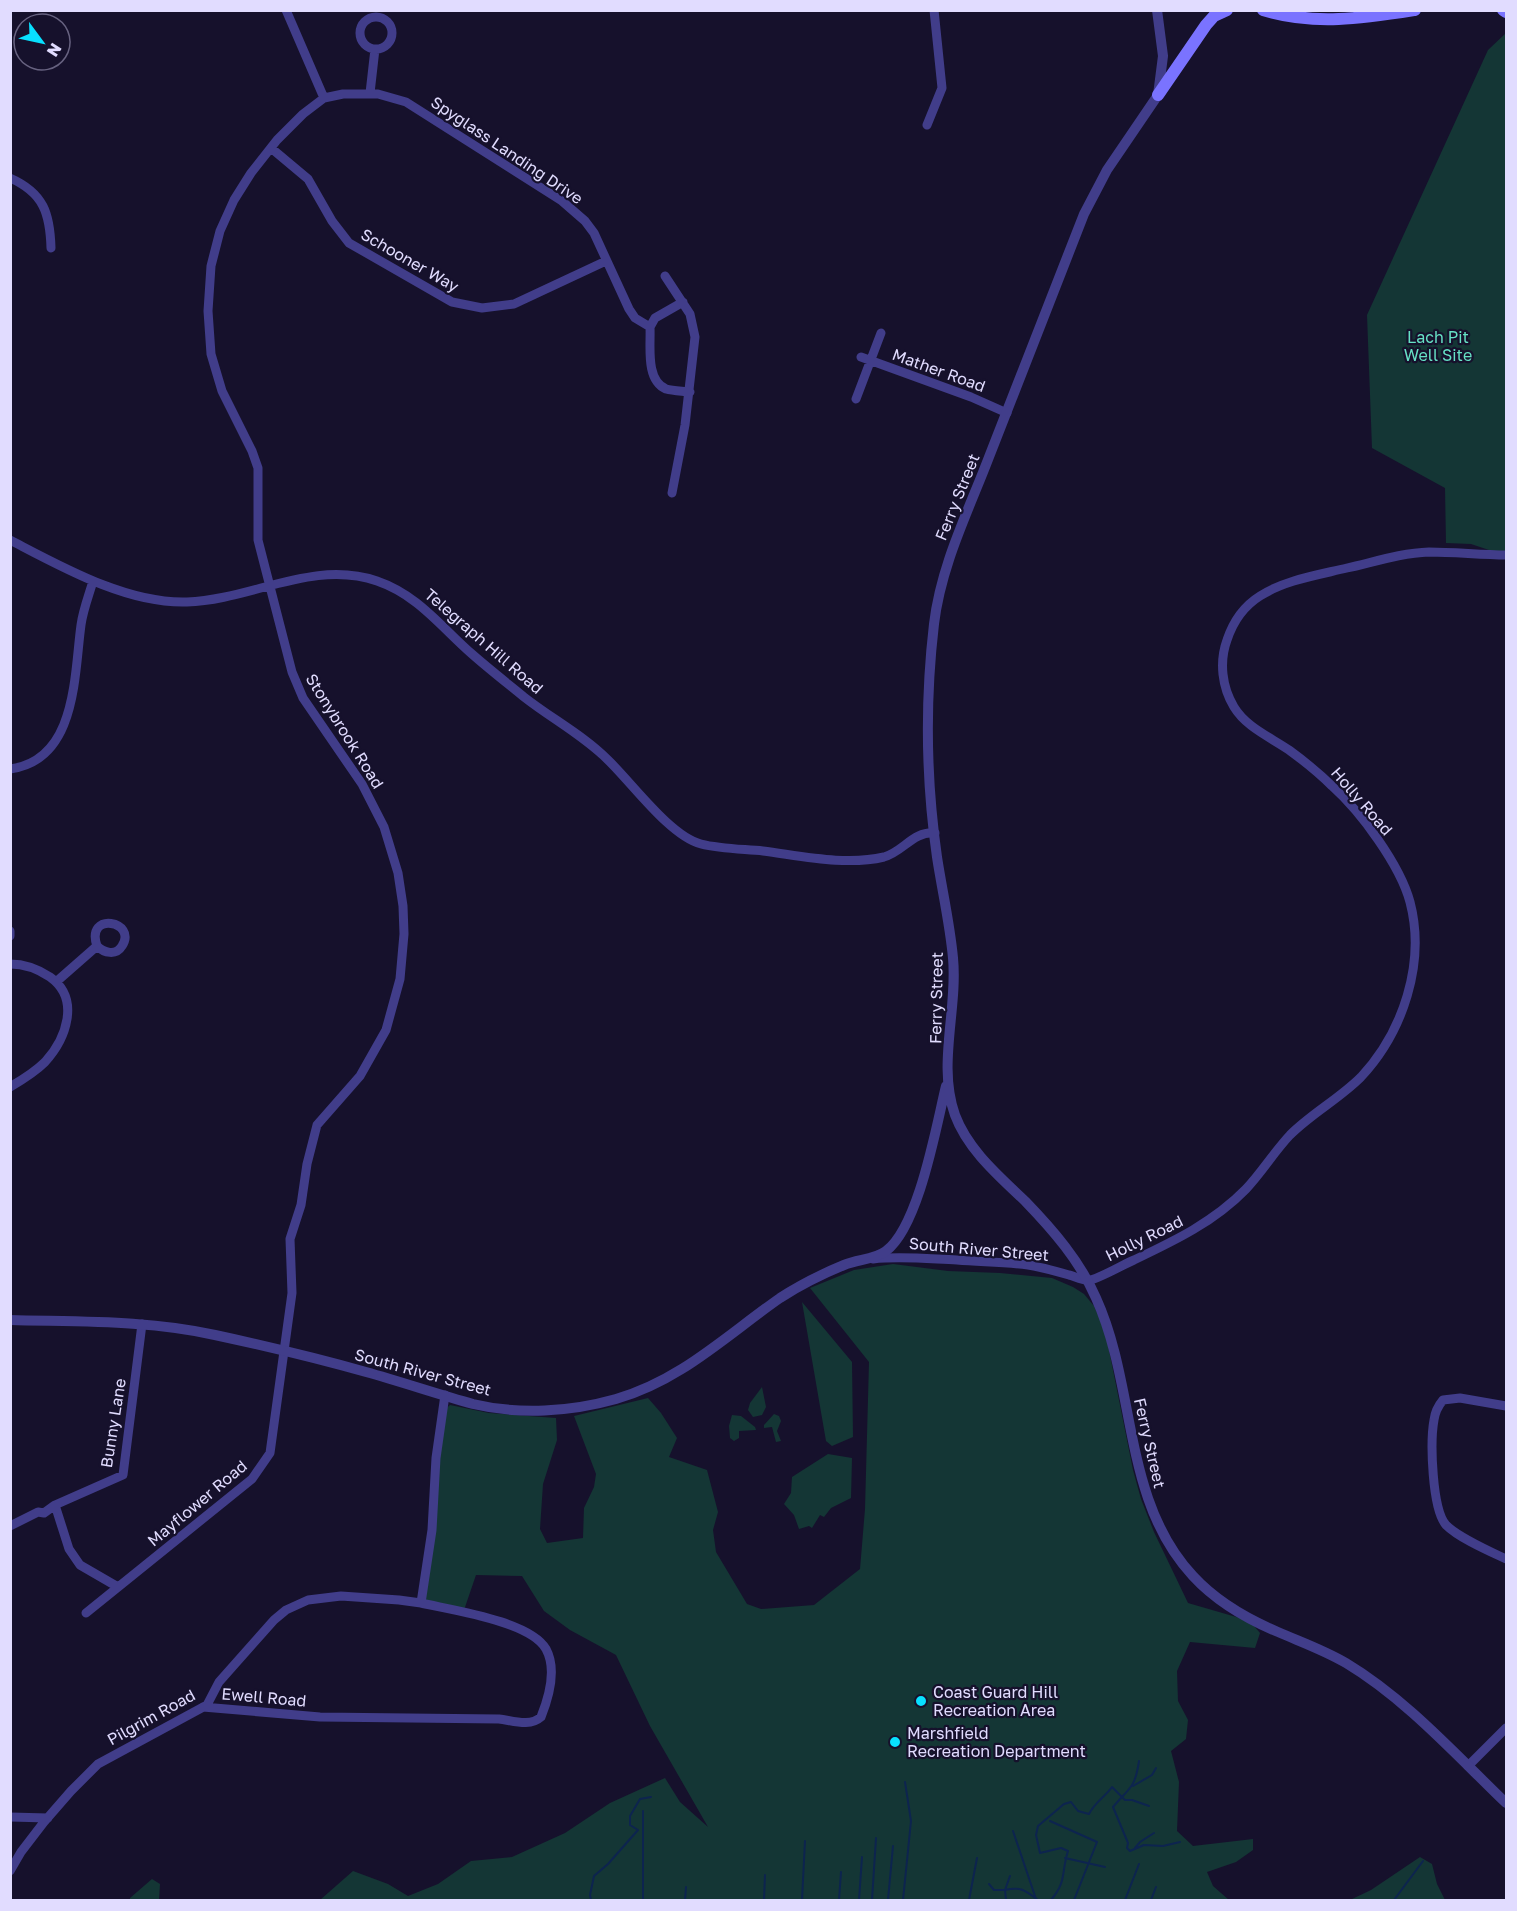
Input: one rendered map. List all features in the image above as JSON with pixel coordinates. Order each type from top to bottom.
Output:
[{"type":"main road","points":[[1158,95],[1201,31],[1214,16],[1227,10]]},
{"type":"main road","points":[[1263,10],[1294,18],[1323,21],[1415,10]]},
{"type":"street","points":[[286,10],[324,98]]},
{"type":"street","points":[[927,126],[942,88],[934,10]]},
{"type":"street","name":"Ferry Street","points":[[1157,10],[1163,57],[1158,95],[1107,170],[1090,200],[955,542],[937,606],[928,717],[930,788],[934,834],[954,960],[949,1077],[951,1098],[955,1115],[971,1145],[1044,1221],[1076,1261],[1100,1304],[1110,1334],[1140,1471],[1151,1509],[1170,1548],[1197,1580],[1246,1617],[1325,1652],[1363,1674],[1402,1706],[1506,1803]]},
{"type":"street","points":[[369,93],[375,49]]},
{"type":"street","name":"Spyglass Landing Drive","points":[[324,98],[343,94],[369,93],[393,98],[419,109],[562,201],[585,221],[594,233],[629,309],[635,318],[650,327]]},
{"type":"street","name":"Stonybrook Road","points":[[283,1351],[292,1293],[290,1239],[301,1204],[307,1164],[317,1125],[360,1076],[386,1030],[398,992],[402,964],[404,934],[402,894],[390,840],[362,784],[310,710],[296,684],[258,540],[258,468],[222,391],[211,354],[208,311],[211,266],[220,231],[234,200],[251,173],[271,148],[303,114],[324,98]]},
{"type":"street","name":"Schooner Way","points":[[271,148],[308,179],[342,236],[349,243],[452,302],[482,308],[514,304],[606,261]]},
{"type":"street","points":[[10,178],[28,188],[47,212],[51,248]]},
{"type":"street","points":[[665,276],[690,314],[695,337],[690,392],[672,493]]},
{"type":"street","points":[[683,302],[655,318],[650,327],[652,374],[656,381],[667,389],[690,392]]},
{"type":"street","points":[[856,399],[881,333]]},
{"type":"street","name":"Mather Road","points":[[861,357],[971,397],[1007,413]]},
{"type":"street","name":"Telegraph Hill Road","points":[[10,540],[93,581],[151,600],[174,603],[205,601],[312,575],[336,574],[375,580],[394,587],[429,611],[472,654],[526,699],[594,747],[677,832],[698,844],[833,859],[870,859],[887,856],[920,834],[934,834]]},
{"type":"street","name":"Holly Road","points":[[1088,1281],[1178,1240],[1230,1204],[1247,1188],[1290,1135],[1340,1097],[1361,1077],[1378,1055],[1393,1032],[1404,1007],[1412,973],[1413,916],[1404,885],[1367,825],[1338,791],[1291,751],[1244,719],[1234,707],[1222,671],[1223,650],[1230,632],[1242,612],[1257,598],[1298,580],[1396,556],[1427,552],[1506,555]]},
{"type":"street","points":[[10,769],[21,767],[43,755],[57,741],[68,716],[81,622],[93,581]]},
{"type":"street","points":[[10,931],[10,936]]},
{"type":"street","points":[[56,982],[97,946]]},
{"type":"street","points":[[10,964],[33,968],[56,982],[69,1005],[65,1027],[53,1052],[36,1071],[10,1087]]},
{"type":"street","name":"South River Street","points":[[865,1260],[887,1250],[911,1215],[920,1191],[949,1077]]},
{"type":"street","name":"South River Street","points":[[10,1320],[142,1324],[190,1330],[348,1367],[475,1404],[531,1411],[568,1408],[616,1399],[640,1391],[680,1371],[764,1309],[804,1283],[847,1263],[878,1258],[1027,1265],[1088,1281]]},
{"type":"street","name":"Bunny Lane","points":[[10,1526],[38,1512],[44,1513],[56,1505],[123,1475],[142,1324]]},
{"type":"street","name":"Mayflower Road","points":[[86,1613],[252,1479],[262,1467],[270,1453],[283,1351]]},
{"type":"street","points":[[421,1604],[432,1530],[436,1458],[445,1395]]},
{"type":"street","points":[[1506,1406],[1460,1398],[1443,1400],[1438,1406],[1433,1422],[1434,1493],[1440,1517],[1454,1532],[1506,1559]]},
{"type":"street","points":[[56,1505],[69,1549],[80,1565],[118,1587]]},
{"type":"street","name":"Pilgrim Road","points":[[10,1871],[21,1852],[48,1818],[98,1764],[207,1705],[219,1682],[268,1626],[296,1604],[308,1600],[341,1596],[421,1604],[495,1620],[522,1630],[547,1650],[550,1681],[541,1717],[532,1723],[499,1719],[321,1717]]},
{"type":"street","name":"Ewell Road","points":[[203,1707],[321,1717]]},
{"type":"street","points":[[1468,1766],[1506,1728]]},
{"type":"street","points":[[10,1817],[48,1818]]},
{"type":"green space","name":"Lach Pit Well Site","points":[[1506,33],[1506,552],[1495,552],[1471,544],[1446,543],[1445,488],[1372,448],[1367,315],[1488,50]]},
{"type":"green space","points":[[893,1264],[948,1271],[1052,1278],[1084,1294],[1094,1306],[1105,1330],[1141,1499],[1188,1603],[1250,1621],[1260,1633],[1255,1648],[1190,1642],[1177,1671],[1178,1701],[1188,1720],[1186,1739],[1171,1751],[1179,1782],[1177,1831],[1193,1846],[1253,1839],[1253,1850],[1236,1862],[1207,1872],[1213,1886],[1229,1900],[320,1900],[353,1871],[388,1884],[408,1896],[438,1884],[471,1861],[512,1857],[565,1833],[610,1803],[665,1778],[680,1802],[708,1827],[650,1726],[616,1655],[570,1630],[544,1611],[522,1576],[476,1575],[463,1613],[421,1603],[442,1412],[450,1405],[489,1413],[556,1418],[557,1440],[543,1484],[540,1529],[547,1543],[583,1538],[584,1508],[594,1487],[596,1474],[574,1416],[648,1398],[677,1438],[669,1457],[707,1470],[718,1512],[713,1530],[716,1552],[747,1604],[761,1609],[814,1605],[860,1569],[865,1509],[869,1362],[810,1288],[854,1270]]},
{"type":"green space","points":[[802,1302],[852,1362],[853,1437],[832,1446],[826,1441]]},
{"type":"green space","points":[[762,1387],[766,1407],[762,1415],[753,1417],[748,1410],[750,1403]]},
{"type":"green space","points":[[774,1414],[779,1416],[781,1421],[777,1431],[781,1441],[776,1442],[772,1427],[764,1428]]},
{"type":"green space","points":[[732,1415],[741,1416],[756,1430],[739,1431],[739,1438],[734,1441],[730,1438],[729,1426]]},
{"type":"green space","points":[[828,1454],[852,1458],[851,1498],[831,1508],[824,1517],[820,1515],[812,1528],[809,1526],[799,1529],[794,1515],[784,1504],[791,1493],[792,1477]]},
{"type":"green space","points":[[1420,1857],[1432,1864],[1437,1884],[1445,1900],[1350,1900],[1371,1890]]},
{"type":"green space","points":[[152,1879],[160,1884],[159,1900],[130,1900],[130,1898]]},
{"type":"waterway","points":[[1139,1761],[1133,1783],[1113,1807],[1128,1843],[1127,1848],[1130,1851],[1144,1845],[1163,1846],[1180,1842]]},
{"type":"waterway","points":[[1133,1786],[1152,1775],[1156,1768]]},
{"type":"waterway","points":[[903,1900],[911,1821],[905,1782]]},
{"type":"waterway","points":[[1051,1900],[1062,1882],[1068,1851],[1061,1848],[1040,1853],[1036,1835],[1038,1826],[1064,1804],[1071,1802],[1078,1811],[1089,1814],[1112,1787],[1125,1800],[1149,1806]]},
{"type":"waterway","points":[[591,1900],[594,1876],[608,1864],[638,1830],[630,1825],[630,1816],[640,1799],[651,1797]]},
{"type":"waterway","points":[[643,1811],[643,1900]]},
{"type":"waterway","points":[[1050,1821],[1097,1842],[1074,1900]]},
{"type":"waterway","points":[[1013,1831],[1036,1899]]},
{"type":"waterway","points":[[1135,1848],[1154,1833]]},
{"type":"waterway","points":[[872,1900],[876,1838]]},
{"type":"waterway","points":[[802,1900],[805,1841]]},
{"type":"waterway","points":[[888,1900],[893,1846]]},
{"type":"waterway","points":[[859,1900],[862,1857]]},
{"type":"waterway","points":[[969,1900],[977,1858]]},
{"type":"waterway","points":[[1065,1858],[1105,1867]]},
{"type":"waterway","points":[[1394,1900],[1423,1861]]},
{"type":"waterway","points":[[1125,1900],[1139,1864]]},
{"type":"waterway","points":[[839,1900],[841,1872]]},
{"type":"waterway","points":[[764,1900],[765,1875]]},
{"type":"waterway","points":[[989,1884],[994,1890],[1005,1890],[1010,1876]]},
{"type":"waterway","points":[[685,1900],[686,1887]]},
{"type":"waterway","points":[[1151,1900],[1156,1887]]},
{"type":"waterway","points":[[1006,1900],[1005,1890],[1015,1889],[1027,1892],[1038,1900]]},
{"type":"place","name":"Coast Guard Hill Recreation Area","points":[[921,1701]]},
{"type":"place","name":"Marshfield Recreation Department","points":[[895,1742]]}]
